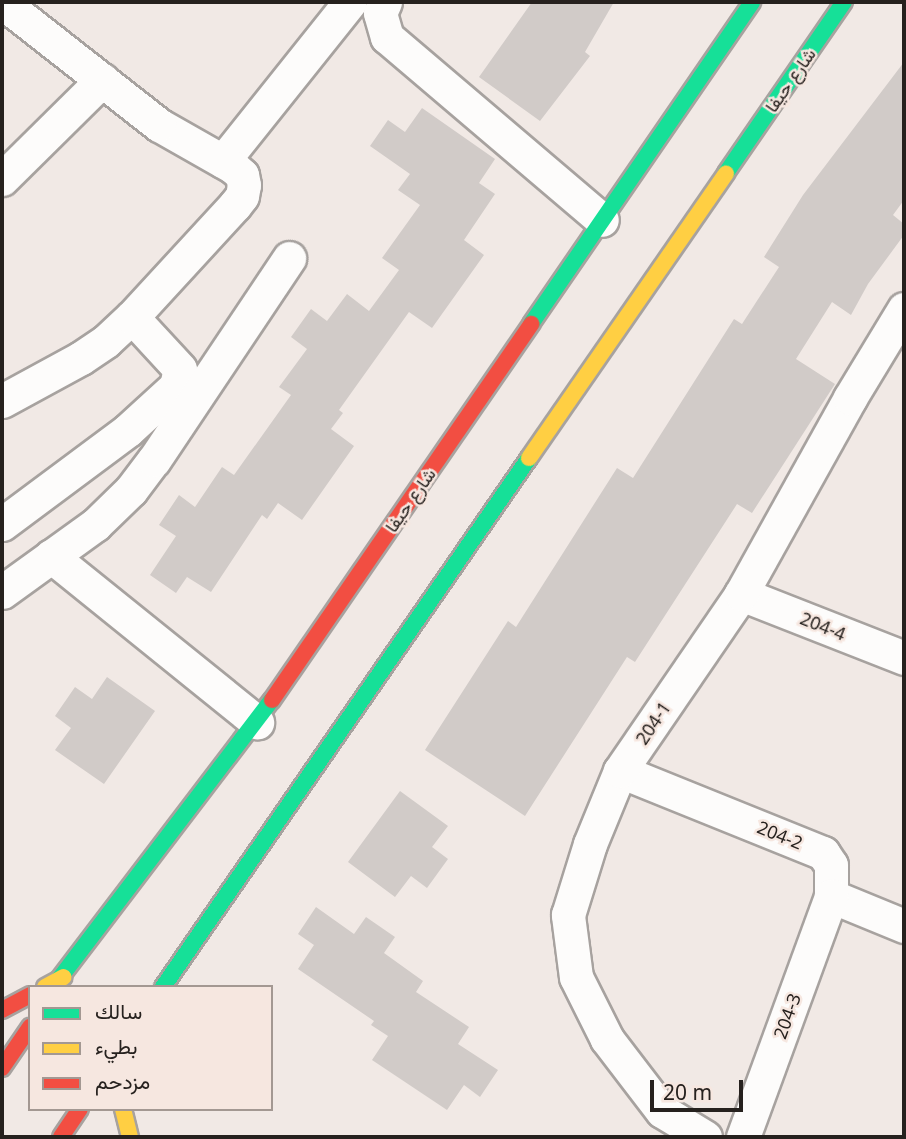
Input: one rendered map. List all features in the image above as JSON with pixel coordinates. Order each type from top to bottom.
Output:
[{"type":"main road","name":"شارع حيفا","points":[[58,983],[257,722],[752,2]]},
{"type":"main road","name":"شارع حيفا","points":[[164,985],[844,2]]},
{"type":"main road","points":[[2,1010],[28,996]]},
{"type":"main road","points":[[8,1031],[28,1012]]},
{"type":"main road","points":[[2,1068],[28,1030]]},
{"type":"main road","points":[[61,1137],[79,1111]]},
{"type":"main road","points":[[124,1111],[130,1137]]},
{"type":"street","points":[[2,2],[159,125],[223,161],[242,175],[242,196],[132,317],[81,358],[2,401]]},
{"type":"street","points":[[223,161],[349,2]]},
{"type":"street","points":[[385,2],[380,13],[387,37],[602,220]]},
{"type":"street","points":[[2,179],[102,80]]},
{"type":"street","points":[[2,592],[94,525],[131,490],[289,258]]},
{"type":"street","name":"204-1","points":[[705,1137],[662,1111],[607,1039],[576,977],[568,915],[590,844],[620,771],[741,594],[850,398],[904,309]]},
{"type":"street","points":[[2,524],[128,430],[176,386],[180,369],[132,317]]},
{"type":"street","points":[[51,556],[257,722]]},
{"type":"street","name":"204-4","points":[[741,594],[904,658]]},
{"type":"street","name":"204-2","points":[[620,771],[823,853],[831,865],[831,896]]},
{"type":"street","points":[[831,896],[904,926]]},
{"type":"street","name":"204-3","points":[[743,1137],[831,896]]},
{"type":"building","points":[[532,2],[614,2],[585,52],[590,56],[540,121],[479,77]]},
{"type":"building","points":[[904,62],[904,200],[893,215],[904,224],[904,235],[868,284],[851,315],[832,302],[796,359],[835,384],[752,513],[737,504],[635,662],[627,657],[525,816],[425,750],[508,621],[516,627],[617,468],[633,478],[734,319],[742,324],[779,267],[764,257],[803,195]]},
{"type":"building","points":[[422,108],[495,159],[479,183],[495,194],[464,240],[484,255],[432,328],[409,312],[339,410],[343,413],[331,429],[354,446],[302,520],[278,503],[267,519],[262,515],[211,592],[187,577],[176,593],[150,575],[176,536],[159,525],[179,495],[195,507],[222,467],[234,475],[291,395],[279,387],[307,349],[291,337],[311,309],[327,321],[347,294],[369,311],[399,270],[382,258],[420,205],[398,190],[410,174],[370,146],[388,120],[405,132]]},
{"type":"building","points":[[107,677],[155,711],[104,784],[55,750],[71,728],[55,716],[75,687],[92,699]]},
{"type":"building","points":[[400,791],[448,826],[432,847],[448,859],[427,888],[411,876],[395,897],[348,862]]},
{"type":"building","points":[[316,907],[354,934],[366,917],[395,937],[384,953],[423,981],[416,992],[469,1027],[458,1044],[498,1070],[480,1097],[464,1085],[447,1110],[372,1060],[388,1036],[371,1025],[374,1021],[298,969],[314,945],[298,934]]},
{"type":"traffic: fast","points":[[531,324],[752,2]]},
{"type":"traffic: fast","points":[[726,173],[844,2]]},
{"type":"traffic: fast","points":[[164,985],[529,458]]},
{"type":"traffic: fast","points":[[55,985],[272,700]]},
{"type":"traffic: slow","points":[[529,458],[726,173]]},
{"type":"traffic: slow","points":[[49,985],[64,977]]},
{"type":"traffic: slow","points":[[124,1111],[130,1137]]},
{"type":"traffic: jam","points":[[272,700],[531,324]]},
{"type":"traffic: jam","points":[[2,1010],[28,996]]},
{"type":"traffic: jam","points":[[2,1068],[28,1030]]},
{"type":"traffic: jam","points":[[61,1137],[79,1111]]}]
